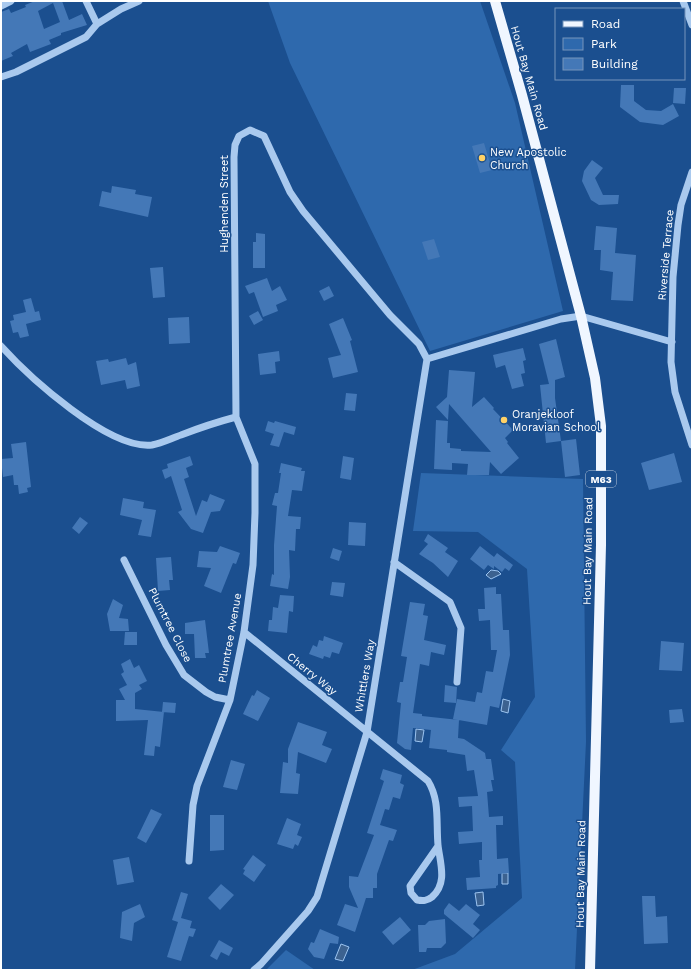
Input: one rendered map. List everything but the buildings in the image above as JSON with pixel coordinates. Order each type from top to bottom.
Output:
[{"type":"main road","name":"Hout Bay Main Road","points":[[495,1],[522,95],[581,316],[597,391],[602,448],[590,970]]},
{"type":"street","points":[[1,6],[11,1]]},
{"type":"street","points":[[86,1],[97,24]]},
{"type":"street","points":[[1,76],[16,72],[86,37],[97,24],[121,9],[139,1]]},
{"type":"street","points":[[683,1],[692,25]]},
{"type":"street","name":"Hughenden Street","points":[[236,417],[234,157],[237,139],[246,132],[254,131],[264,136],[290,192],[303,211],[390,316],[419,344],[427,359]]},
{"type":"street","name":"Riverside Terrace","points":[[692,172],[681,205],[678,225],[673,277],[672,342],[672,377],[692,445]]},
{"type":"street","points":[[427,359],[561,319],[581,316],[672,342]]},
{"type":"street","points":[[1,346],[14,360],[89,423],[117,438],[135,444],[156,444],[236,417]]},
{"type":"street","name":"Whittlers Way","points":[[254,970],[308,911],[317,897],[367,732],[427,359]]},
{"type":"street","name":"Plumtree Avenue","points":[[189,861],[191,821],[195,794],[230,700],[244,632],[253,565],[256,513],[255,464],[236,417]]},
{"type":"street","name":"Plumtree Close","points":[[124,560],[166,645],[184,675],[215,697],[230,700]]},
{"type":"street","points":[[394,562],[450,602],[461,628],[457,682]]},
{"type":"street","name":"Cherry Way","points":[[244,632],[424,778],[431,786],[436,799],[438,846],[442,869],[440,885],[437,892],[424,901],[418,900],[411,893],[410,886],[438,846]]},
{"type":"green space","points":[[268,1],[480,1],[515,103],[563,311],[430,351],[290,63]]},
{"type":"green space","points":[[421,473],[583,479],[586,742],[575,970],[412,970],[455,954],[522,898],[515,762],[501,750],[535,697],[527,569],[478,532],[413,531]]},
{"type":"green space","points":[[286,950],[315,970],[266,970]]},
{"type":"shaded area","points":[[491,570],[498,571],[501,574],[491,579],[486,575]]},
{"type":"shaded area","points":[[503,699],[510,701],[508,713],[501,711]]},
{"type":"shaded area","points":[[416,729],[424,730],[422,742],[415,741]]},
{"type":"shaded area","points":[[502,873],[508,873],[508,884],[502,884]]},
{"type":"shaded area","points":[[483,892],[484,905],[477,906],[475,893]]},
{"type":"shaded area","points":[[341,944],[349,947],[343,961],[335,959]]},
{"type":"place","name":"New Apostolic Church","points":[[482,158]]},
{"type":"place","name":"Oranjekloof Moravian School","points":[[504,420]]}]
